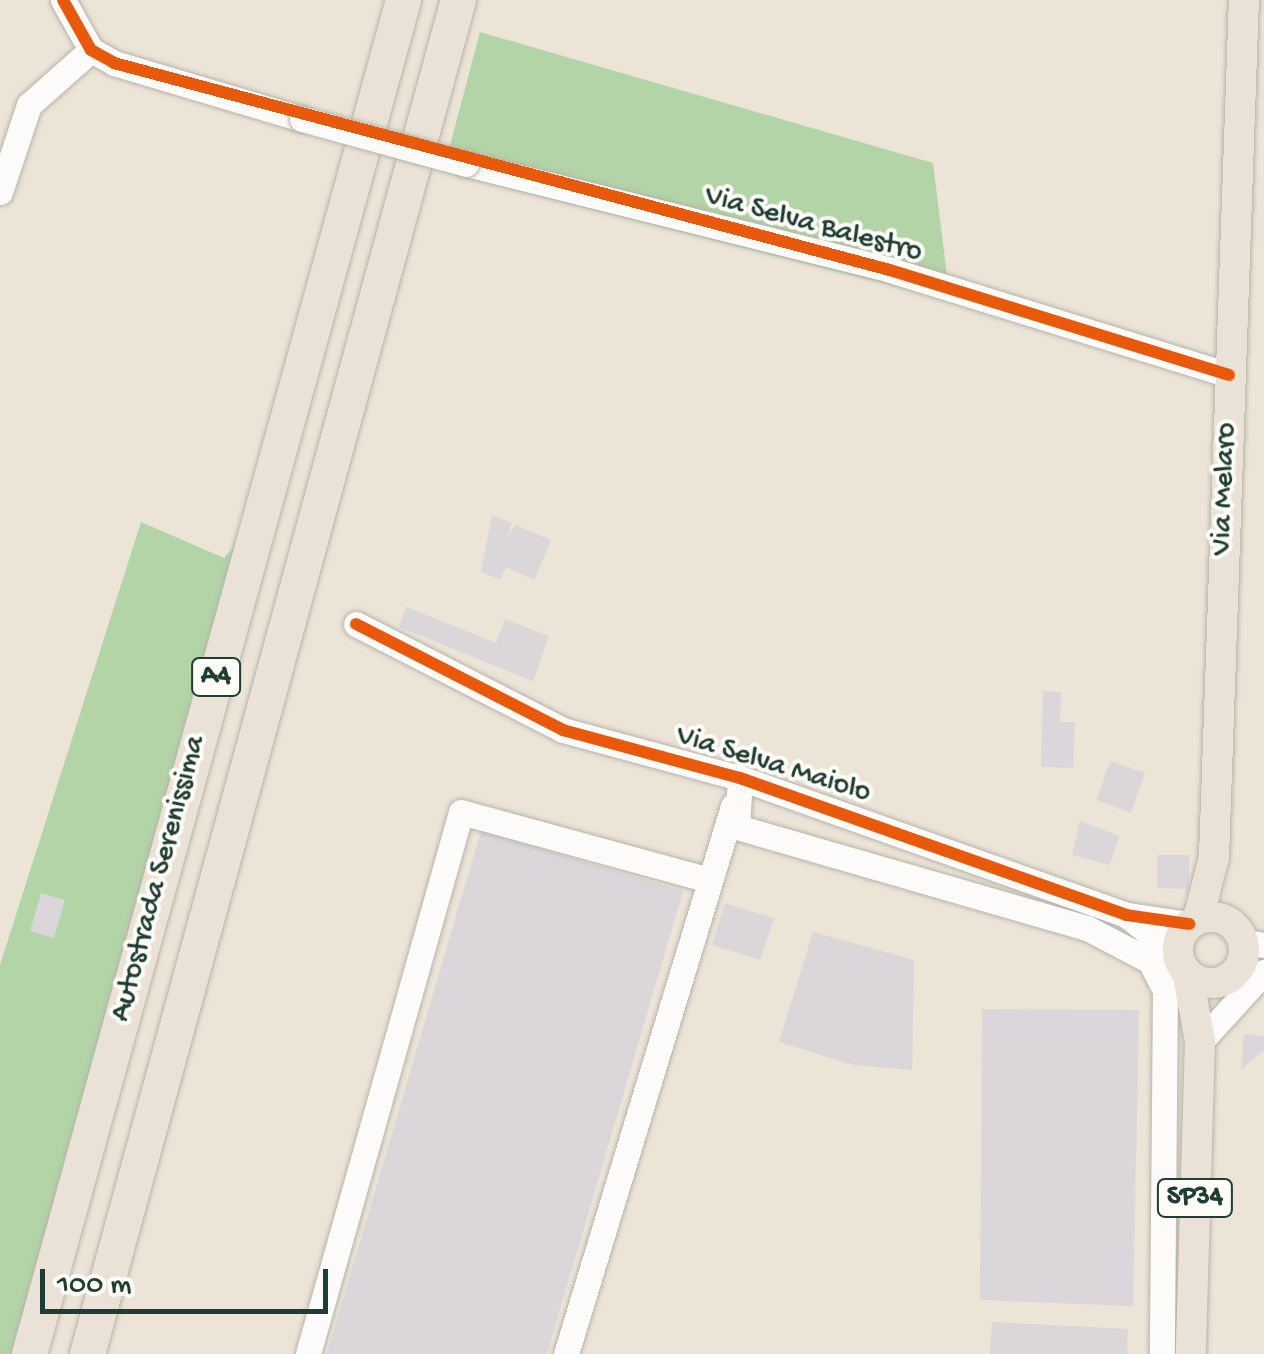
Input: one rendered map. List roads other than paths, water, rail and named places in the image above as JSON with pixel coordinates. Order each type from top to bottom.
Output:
[{"type":"highway","name":"Autostrada Serenissima","points":[[29,1354],[402,0]]},
{"type":"highway","name":"Autostrada Serenissima","points":[[87,1354],[458,0]]},
{"type":"main road","name":"Via Melaro","points":[[1200,1042],[1250,972],[1224,930],[1214,857],[1244,0]]},
{"type":"main road","name":"Via Melaro","points":[[1191,1354],[1200,1042],[1183,966],[1224,930]]},
{"type":"main road","points":[[1183,966],[1217,982],[1250,972]]},
{"type":"street","points":[[0,192],[28,106],[91,50],[63,0]]},
{"type":"street","name":"Via Selva Balestro","points":[[91,50],[302,120],[890,270],[1229,375]]},
{"type":"street","name":"Via Selva Maiolo","points":[[356,624],[563,730],[740,778],[1008,868],[1126,915],[1224,930]]},
{"type":"street","points":[[566,1354],[706,880],[740,778]]},
{"type":"street","points":[[733,806],[736,826],[1124,940],[1165,990],[1162,1354]]},
{"type":"street","points":[[308,1354],[461,812],[706,880]]},
{"type":"street","points":[[1000,901],[1008,868]]},
{"type":"street","name":"Via Selva Maiolo","points":[[1126,915],[1183,966]]}]
